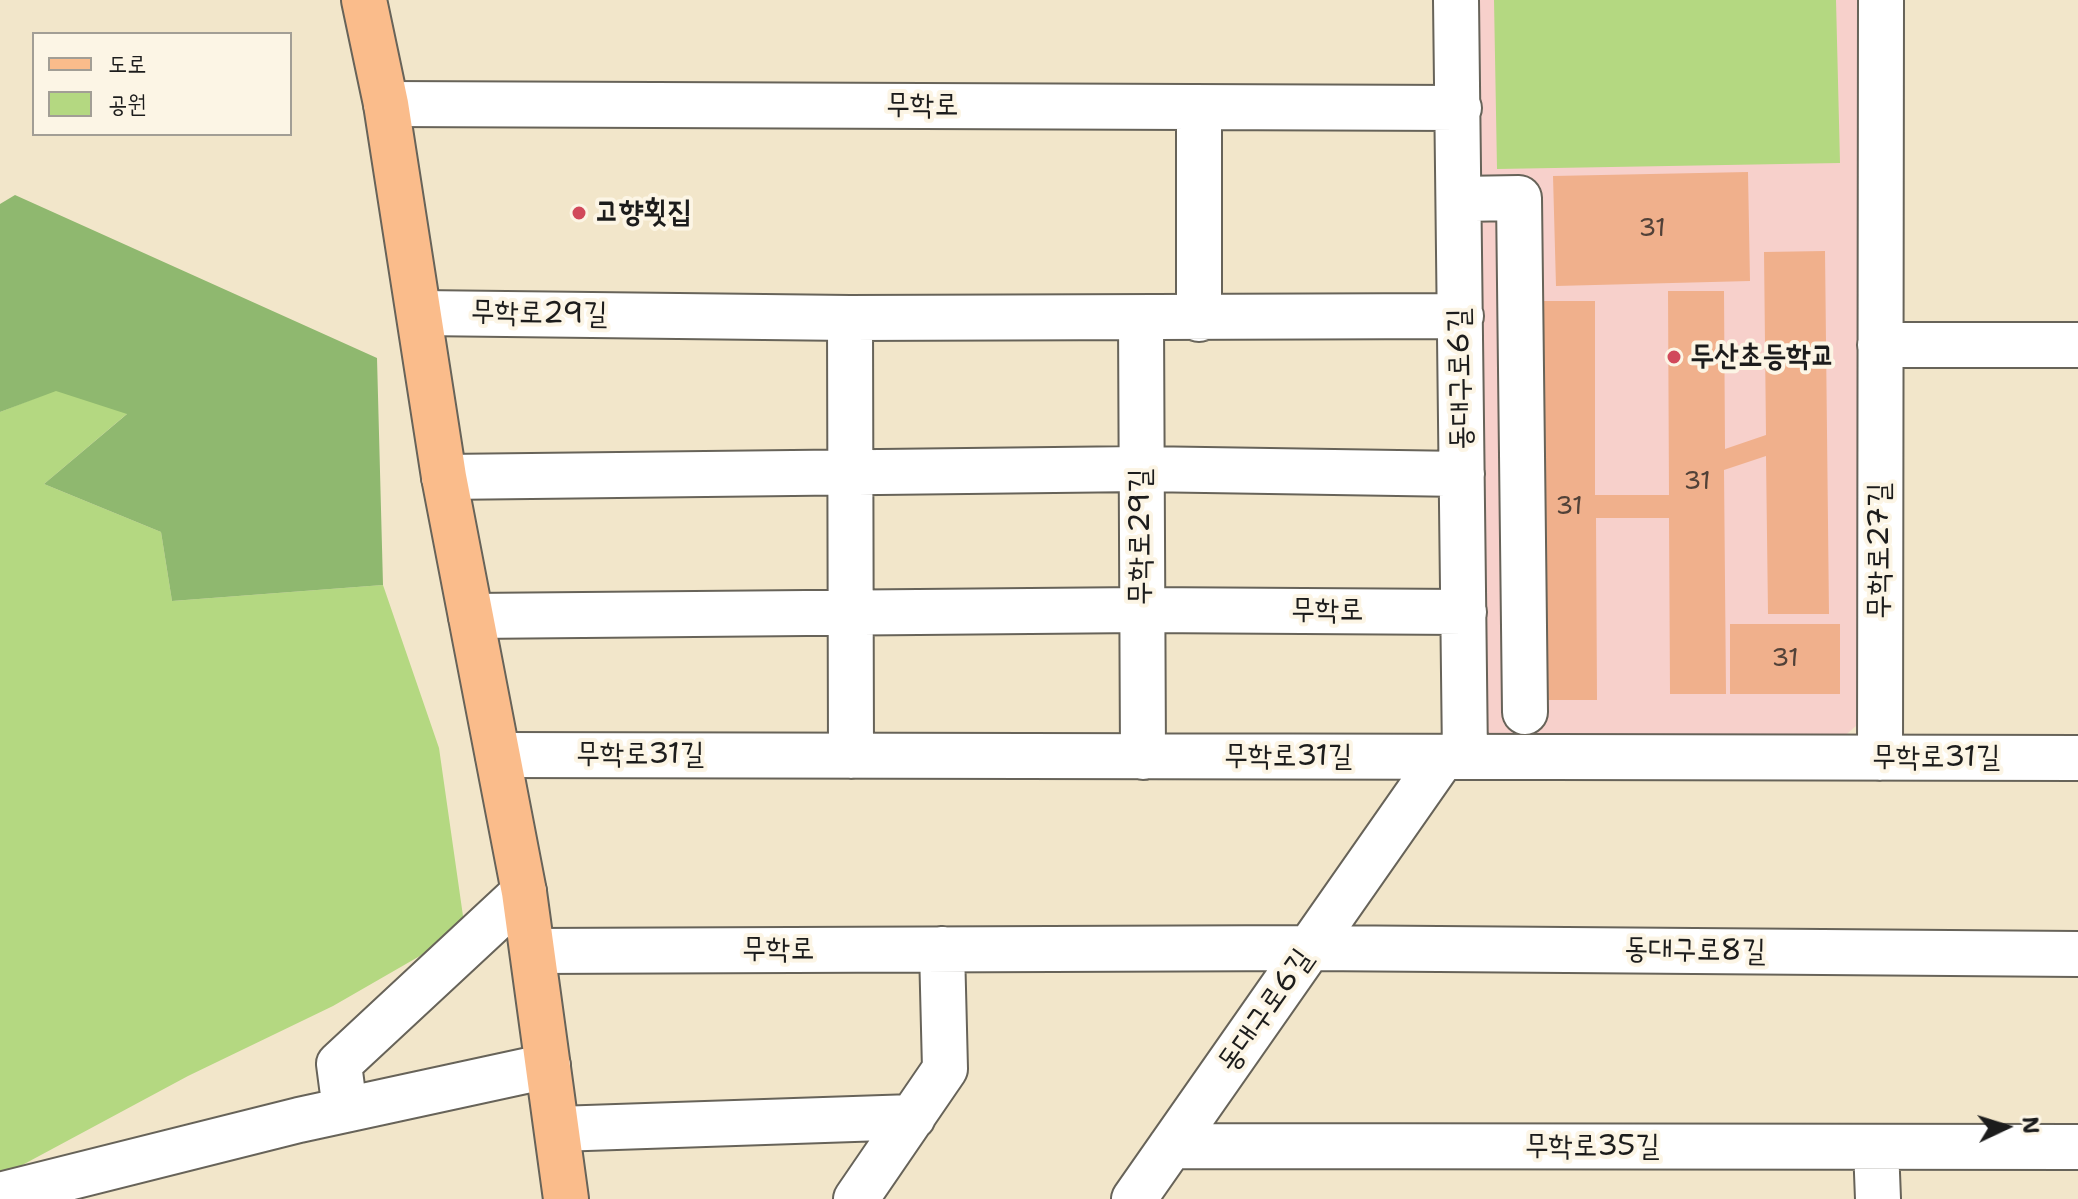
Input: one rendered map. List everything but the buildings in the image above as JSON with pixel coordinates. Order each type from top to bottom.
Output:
[{"type":"main road","points":[[364,0],[386,104],[444,477],[524,892],[568,1198]]},
{"type":"street","name":"동대구로6길","points":[[1171,1146],[1311,948],[1454,757],[1464,612],[1456,0]]},
{"type":"street","name":"무학로27길","points":[[1880,758],[1881,0]]},
{"type":"street","name":"무학로","points":[[386,104],[1459,108]]},
{"type":"street","points":[[1199,107],[1199,319]]},
{"type":"street","points":[[1460,199],[1519,198],[1525,712]]},
{"type":"street","name":"무학로29길","points":[[420,313],[850,318],[1461,316]]},
{"type":"street","points":[[850,318],[851,756]]},
{"type":"street","name":"무학로29길","points":[[1141,318],[1143,757]]},
{"type":"street","points":[[1880,345],[2078,345]]},
{"type":"street","points":[[444,477],[1141,469],[1462,474]]},
{"type":"street","name":"무학로","points":[[471,616],[1142,610],[1464,612]]},
{"type":"street","name":"무학로31길","points":[[498,755],[2078,758]]},
{"type":"street","points":[[345,1110],[339,1064],[524,892]]},
{"type":"street","name":"무학로","points":[[533,951],[1311,948]]},
{"type":"street","name":"동대구로8길","points":[[1311,948],[2078,954]]},
{"type":"street","points":[[856,1199],[945,1069],[942,949]]},
{"type":"street","points":[[0,1195],[345,1110],[548,1066]]},
{"type":"street","points":[[557,1129],[913,1117]]},
{"type":"street","points":[[1134,1199],[1171,1146]]},
{"type":"street","name":"무학로35길","points":[[1171,1146],[2078,1147]]},
{"type":"street","points":[[1876,1147],[1878,1199]]},
{"type":"shaded area","name":"두산초등학교","points":[[1475,0],[1868,0],[1870,714],[1842,738],[1491,736],[1484,727]]},
{"type":"green space","points":[[1494,0],[1836,0],[1840,163],[1497,169]]},
{"type":"green space","points":[[15,195],[377,358],[383,585],[172,601],[161,532],[44,484],[127,414],[56,391],[0,412],[0,204]]},
{"type":"green space","points":[[56,390],[128,413],[44,484],[161,532],[172,601],[383,585],[439,748],[465,930],[333,1006],[188,1076],[0,1177],[0,412]]},
{"type":"place","name":"고향횟집","points":[[579,213]]},
{"type":"place","name":"두산초등학교","points":[[1674,357]]}]
